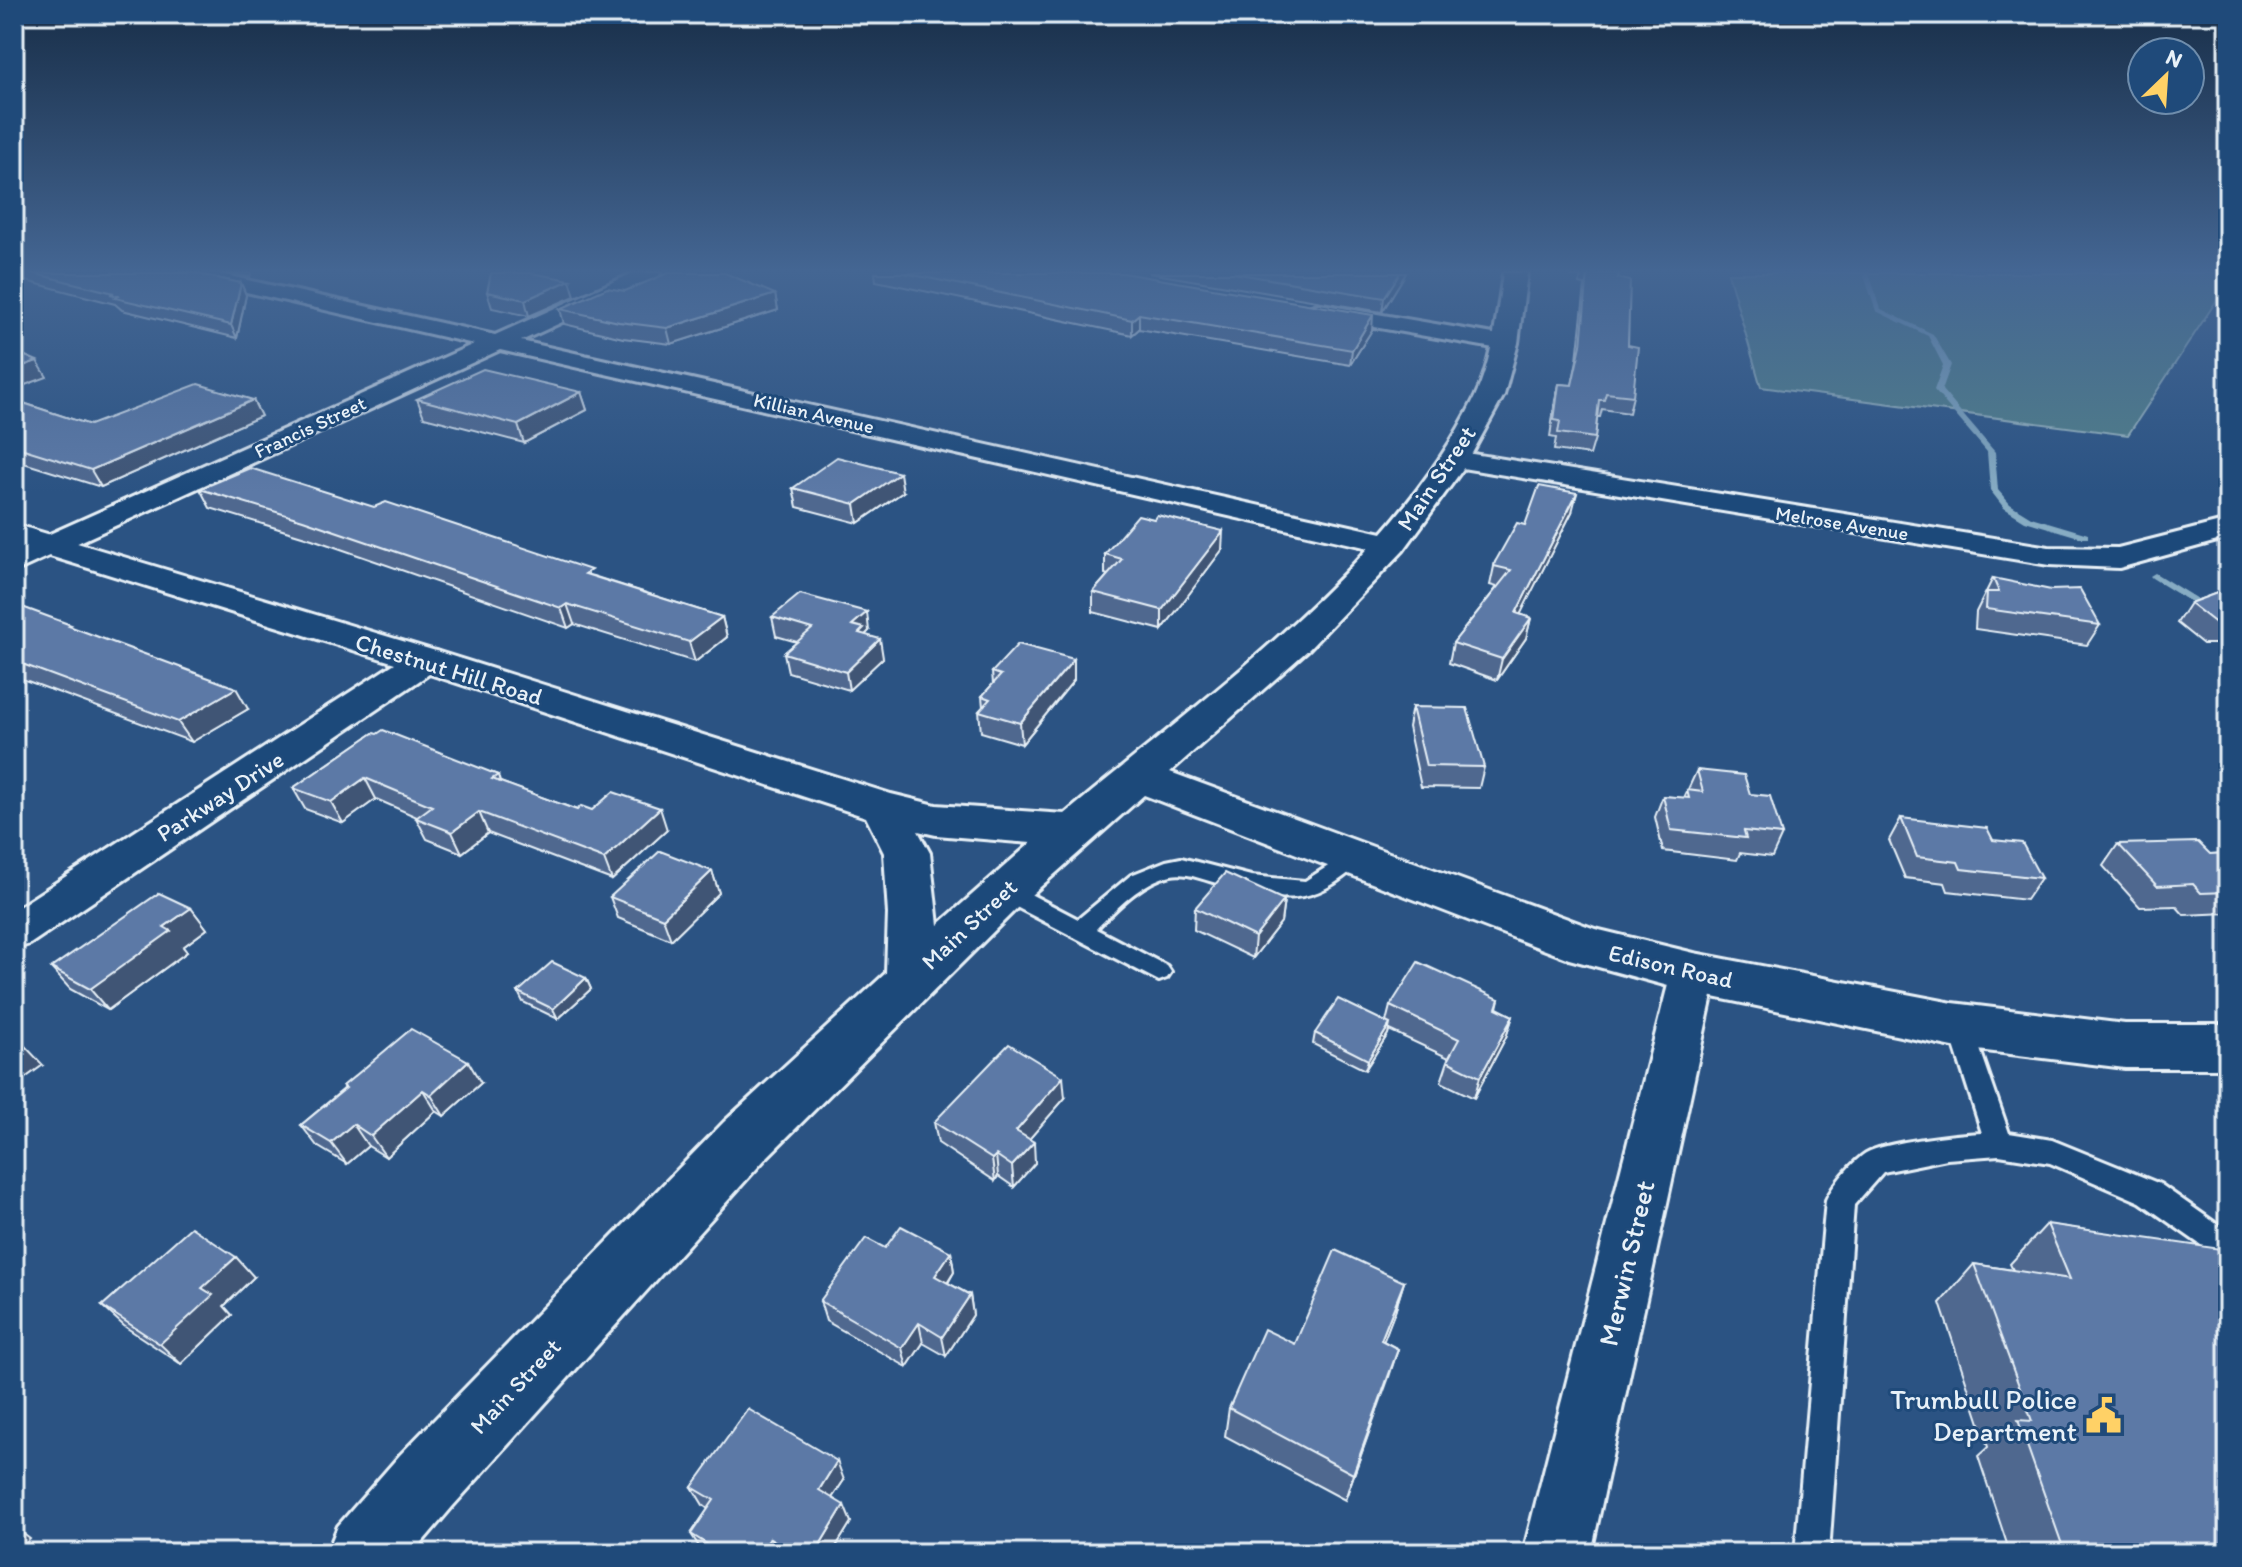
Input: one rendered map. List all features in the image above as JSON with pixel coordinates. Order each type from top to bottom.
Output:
[{"type":"street","name":"Francis Street","points":[[25,548],[484,346]]},
{"type":"street","name":"Killian Avenue","points":[[519,346],[1391,544]]},
{"type":"street","name":"Main Street","points":[[365,1553],[426,1481],[745,1140],[1005,891],[1295,641],[1391,544],[1454,459],[1490,395],[1504,346]]},
{"type":"street","name":"Melrose Avenue","points":[[1454,459],[2049,556],[2119,558],[2228,529]]},
{"type":"street","name":"Chestnut Hill Road","points":[[25,548],[425,660],[883,807],[936,820],[1073,830]]},
{"type":"street","name":"Parkway Drive","points":[[14,932],[425,660]]},
{"type":"street","name":"Edison Road","points":[[1139,777],[1587,946],[1694,973],[1960,1026],[2125,1046],[2228,1046]]},
{"type":"street","points":[[883,807],[907,853],[913,914],[912,977]]},
{"type":"street","name":"Merwin Street","points":[[1557,1553],[1694,973]]},
{"type":"lane","points":[[1080,931],[1118,894],[1152,872],[1167,867],[1181,866],[1272,887],[1302,890],[1320,885],[1353,857]]},
{"type":"lane","points":[[1005,891],[1159,972]]},
{"type":"lane","points":[[1960,1026],[1999,1143]]},
{"type":"lane","points":[[1812,1553],[1840,1200],[1875,1162],[1947,1147],[1999,1143],[2052,1152],[2150,1193],[2228,1248]]},
{"type":"green space","points":[[1749,346],[2186,346],[2128,435],[1761,387]]},
{"type":"building","points":[[1329,346],[1354,346],[1352,350]]},
{"type":"building","points":[[1581,346],[1638,347],[1633,396],[1606,393],[1604,400],[1599,400],[1595,438],[1558,433],[1560,421],[1554,420],[1559,384],[1572,385]]},
{"type":"building","points":[[14,351],[37,361],[14,369]]},
{"type":"building","points":[[483,369],[581,392],[518,425],[417,399]]},
{"type":"building","points":[[198,384],[253,400],[91,470],[14,446],[14,400],[90,425]]},
{"type":"building","points":[[837,457],[900,473],[855,504],[793,488]]},
{"type":"building","points":[[250,468],[374,507],[386,502],[591,570],[585,574],[722,617],[689,642],[567,604],[561,608],[303,520],[200,489]]},
{"type":"building","points":[[1539,486],[1577,493],[1516,613],[1531,618],[1502,659],[1453,643],[1511,570],[1494,566],[1495,562],[1517,523],[1525,525]]},
{"type":"building","points":[[1138,515],[1154,519],[1157,515],[1223,531],[1162,610],[1093,592],[1122,559],[1105,554]]},
{"type":"building","points":[[1993,578],[2051,590],[2080,589],[2100,625],[1986,609],[1987,592],[1999,592]]},
{"type":"building","points":[[2228,589],[2228,624],[2217,624],[2190,603]]},
{"type":"building","points":[[800,594],[867,612],[852,625],[864,628],[859,633],[880,639],[846,672],[784,653],[812,629],[772,617]]},
{"type":"building","points":[[14,604],[236,688],[178,722],[14,661]]},
{"type":"building","points":[[1018,644],[1074,659],[1020,723],[979,711],[990,699],[982,696],[1001,675],[992,672]]},
{"type":"building","points":[[1412,707],[1467,708],[1484,767],[1426,766]]},
{"type":"building","points":[[383,730],[498,775],[492,779],[577,810],[581,806],[592,810],[613,792],[660,808],[604,859],[479,812],[452,832],[416,818],[432,806],[365,778],[331,802],[293,788],[373,733]]},
{"type":"building","points":[[1697,770],[1744,775],[1750,794],[1770,796],[1782,835],[1744,831],[1746,838],[1671,830],[1663,796],[1689,798],[1687,790],[1703,792]]},
{"type":"building","points":[[1901,818],[1987,828],[1993,840],[2022,843],[2041,878],[1961,869],[1958,862],[1917,857]]},
{"type":"building","points":[[2198,842],[2210,854],[2228,853],[2228,892],[2201,893],[2193,884],[2157,886],[2118,844]]},
{"type":"building","points":[[660,851],[712,871],[663,918],[610,897]]},
{"type":"building","points":[[1225,873],[1284,900],[1255,937],[1195,908]]},
{"type":"building","points":[[159,893],[191,908],[164,927],[171,931],[90,989],[51,968]]},
{"type":"building","points":[[552,962],[586,978],[553,1009],[518,992]]},
{"type":"building","points":[[1418,962],[1499,999],[1496,1008],[1513,1016],[1480,1077],[1447,1061],[1459,1039],[1390,1006]]},
{"type":"building","points":[[1338,999],[1390,1024],[1368,1060],[1315,1033]]},
{"type":"building","points":[[411,1029],[468,1061],[431,1095],[423,1090],[371,1136],[353,1124],[331,1143],[301,1125],[346,1088],[343,1086]]},
{"type":"building","points":[[14,1039],[23,1044],[14,1050]]},
{"type":"building","points":[[1009,1044],[1063,1077],[1016,1131],[1034,1142],[1012,1166],[996,1155],[992,1159],[934,1122]]},
{"type":"building","name":"Trumbull Police Department","points":[[2047,1224],[2228,1250],[2228,1553],[2065,1553],[2018,1420],[2032,1421],[1974,1264],[2070,1279]]},
{"type":"building","points":[[901,1226],[951,1252],[935,1276],[970,1295],[942,1337],[919,1323],[902,1348],[820,1301],[866,1238],[885,1248]]},
{"type":"building","points":[[191,1227],[236,1257],[202,1288],[213,1295],[160,1344],[102,1306]]},
{"type":"building","points":[[1335,1250],[1404,1282],[1381,1340],[1398,1349],[1353,1474],[1229,1408],[1264,1329],[1295,1344]]},
{"type":"building","points":[[748,1409],[837,1461],[819,1490],[844,1505],[815,1553],[794,1553],[770,1538],[761,1553],[721,1553],[691,1534],[714,1500],[692,1487]]},
{"type":"waterway","points":[[1937,346],[1947,365],[1938,390],[1991,452],[1994,490],[2007,506],[2028,519],[2085,536]]},
{"type":"waterway","points":[[2155,576],[2228,622]]},
{"type":"place","name":"Trumbull Police Department","points":[[2103,1415]]}]
